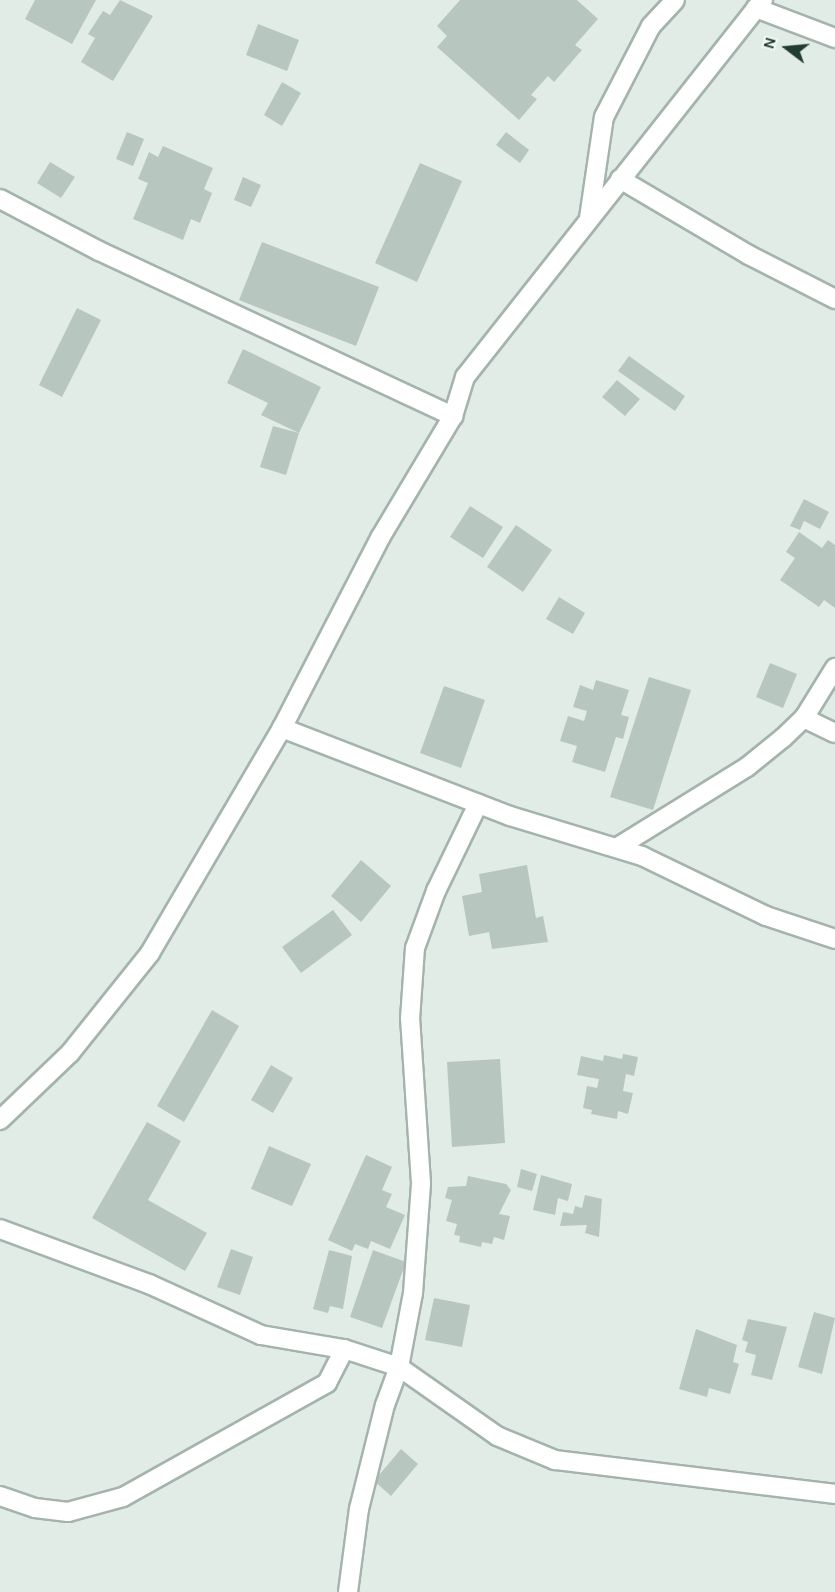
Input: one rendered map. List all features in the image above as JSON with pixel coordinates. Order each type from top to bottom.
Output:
[{"type":"street","points":[[589,218],[604,117],[651,26],[675,0]]},
{"type":"street","points":[[0,1120],[70,1053],[150,953],[282,728],[380,538],[453,416],[465,377],[759,4],[835,38]]},
{"type":"street","points":[[620,179],[749,255],[835,299]]},
{"type":"street","points":[[0,199],[99,251],[453,416]]},
{"type":"street","points":[[618,847],[747,767],[804,718],[835,668]]},
{"type":"street","points":[[804,718],[835,733]]},
{"type":"street","points":[[282,728],[478,804],[618,847],[677,871],[766,916],[835,939]]},
{"type":"street","points":[[348,1592],[359,1509],[385,1405],[399,1367],[413,1293],[421,1183],[410,1019],[415,948],[436,891],[478,804]]},
{"type":"street","points":[[0,1229],[149,1284],[261,1335],[344,1349],[399,1367],[497,1436],[555,1460],[835,1494]]},
{"type":"street","points":[[0,1496],[35,1508],[68,1512],[123,1497],[168,1476],[223,1438],[327,1383],[344,1349]]},
{"type":"building","points":[[35,0],[96,0],[72,44],[25,19]]},
{"type":"building","points":[[120,0],[153,16],[113,81],[81,62],[95,38],[88,34],[103,11],[110,15]]},
{"type":"building","points":[[460,0],[577,0],[598,19],[575,45],[582,50],[554,82],[548,76],[531,95],[537,99],[519,120],[437,47],[447,36],[437,26]]},
{"type":"building","points":[[258,24],[299,40],[287,71],[246,55]]},
{"type":"building","points":[[282,82],[301,93],[282,126],[264,115]]},
{"type":"building","points":[[127,132],[144,139],[133,166],[116,159]]},
{"type":"building","points":[[506,132],[529,150],[520,163],[496,145]]},
{"type":"building","points":[[163,146],[213,168],[204,189],[212,193],[200,223],[191,219],[183,240],[133,219],[148,183],[138,179],[149,152],[158,157]]},
{"type":"building","points":[[50,162],[75,177],[61,198],[37,183]]},
{"type":"building","points":[[420,163],[462,181],[417,282],[375,263]]},
{"type":"building","points":[[243,177],[261,185],[251,207],[234,200]]},
{"type":"building","points":[[262,242],[379,287],[356,346],[239,300]]},
{"type":"building","points":[[77,308],[101,320],[62,397],[39,385]]},
{"type":"building","points":[[243,349],[321,387],[299,433],[261,415],[268,403],[227,383]]},
{"type":"building","points":[[629,356],[685,396],[675,411],[618,371]]},
{"type":"building","points":[[617,380],[640,399],[625,416],[602,397]]},
{"type":"building","points":[[273,426],[299,433],[286,475],[260,467]]},
{"type":"building","points":[[804,499],[829,512],[820,529],[804,521],[800,530],[790,526]]},
{"type":"building","points":[[470,506],[503,527],[483,558],[450,537]]},
{"type":"building","points":[[516,525],[552,550],[523,592],[487,567]]},
{"type":"building","points":[[799,532],[822,548],[828,540],[835,545],[835,608],[824,600],[819,607],[780,580],[795,558],[786,552]]},
{"type":"building","points":[[559,597],[585,613],[573,634],[546,619]]},
{"type":"building","points":[[770,663],[797,674],[783,708],[756,697]]},
{"type":"building","points":[[649,677],[691,690],[653,810],[610,797]]},
{"type":"building","points":[[596,680],[629,690],[621,715],[629,717],[623,739],[616,737],[605,772],[572,762],[577,746],[560,741],[568,716],[584,721],[587,711],[573,707],[580,685],[593,690]]},
{"type":"building","points":[[444,686],[485,700],[461,768],[420,753]]},
{"type":"building","points":[[361,860],[391,886],[361,922],[331,896]]},
{"type":"building","points":[[527,865],[536,918],[543,916],[548,942],[492,949],[489,932],[469,936],[462,896],[482,892],[479,874]]},
{"type":"building","points":[[333,910],[352,935],[301,973],[282,947]]},
{"type":"building","points":[[212,1010],[239,1026],[184,1122],[157,1106]]},
{"type":"building","points":[[623,1054],[638,1057],[634,1076],[626,1074],[623,1091],[633,1093],[628,1114],[618,1111],[617,1119],[591,1114],[592,1110],[583,1108],[587,1086],[597,1088],[599,1079],[577,1075],[581,1056],[603,1061],[604,1055],[622,1059]]},
{"type":"building","points":[[500,1059],[505,1143],[452,1147],[447,1062]]},
{"type":"building","points":[[271,1065],[293,1078],[273,1113],[251,1100]]},
{"type":"building","points":[[147,1122],[181,1141],[148,1200],[207,1233],[185,1271],[92,1218]]},
{"type":"building","points":[[269,1146],[311,1164],[292,1206],[251,1189]]},
{"type":"building","points":[[366,1155],[392,1167],[382,1190],[392,1194],[386,1207],[405,1215],[390,1249],[371,1241],[368,1249],[355,1244],[352,1251],[328,1240]]},
{"type":"building","points":[[521,1169],[537,1174],[532,1191],[517,1187]]},
{"type":"building","points":[[541,1175],[572,1184],[568,1201],[558,1198],[555,1215],[533,1210]]},
{"type":"building","points":[[468,1176],[506,1184],[511,1190],[499,1214],[510,1216],[504,1240],[494,1237],[492,1244],[482,1242],[481,1247],[459,1242],[460,1236],[454,1235],[457,1224],[446,1221],[452,1200],[445,1198],[448,1187],[466,1186]]},
{"type":"building","points":[[585,1195],[602,1199],[599,1237],[585,1233],[587,1225],[560,1226],[563,1212],[573,1214],[575,1206],[582,1208]]},
{"type":"building","points":[[231,1249],[253,1257],[240,1295],[217,1287]]},
{"type":"building","points":[[329,1250],[352,1256],[343,1309],[330,1306],[328,1313],[313,1309]]},
{"type":"building","points":[[373,1250],[406,1262],[382,1328],[350,1317]]},
{"type":"building","points":[[434,1298],[470,1305],[462,1347],[425,1340]]},
{"type":"building","points":[[814,1312],[835,1318],[822,1374],[798,1367]]},
{"type":"building","points":[[748,1319],[787,1327],[772,1380],[751,1375],[756,1355],[745,1352],[748,1342],[742,1340]]},
{"type":"building","points":[[696,1329],[737,1345],[733,1362],[739,1364],[730,1394],[709,1388],[707,1397],[679,1389]]},
{"type":"building","points":[[401,1449],[418,1464],[391,1496],[374,1481]]}]
